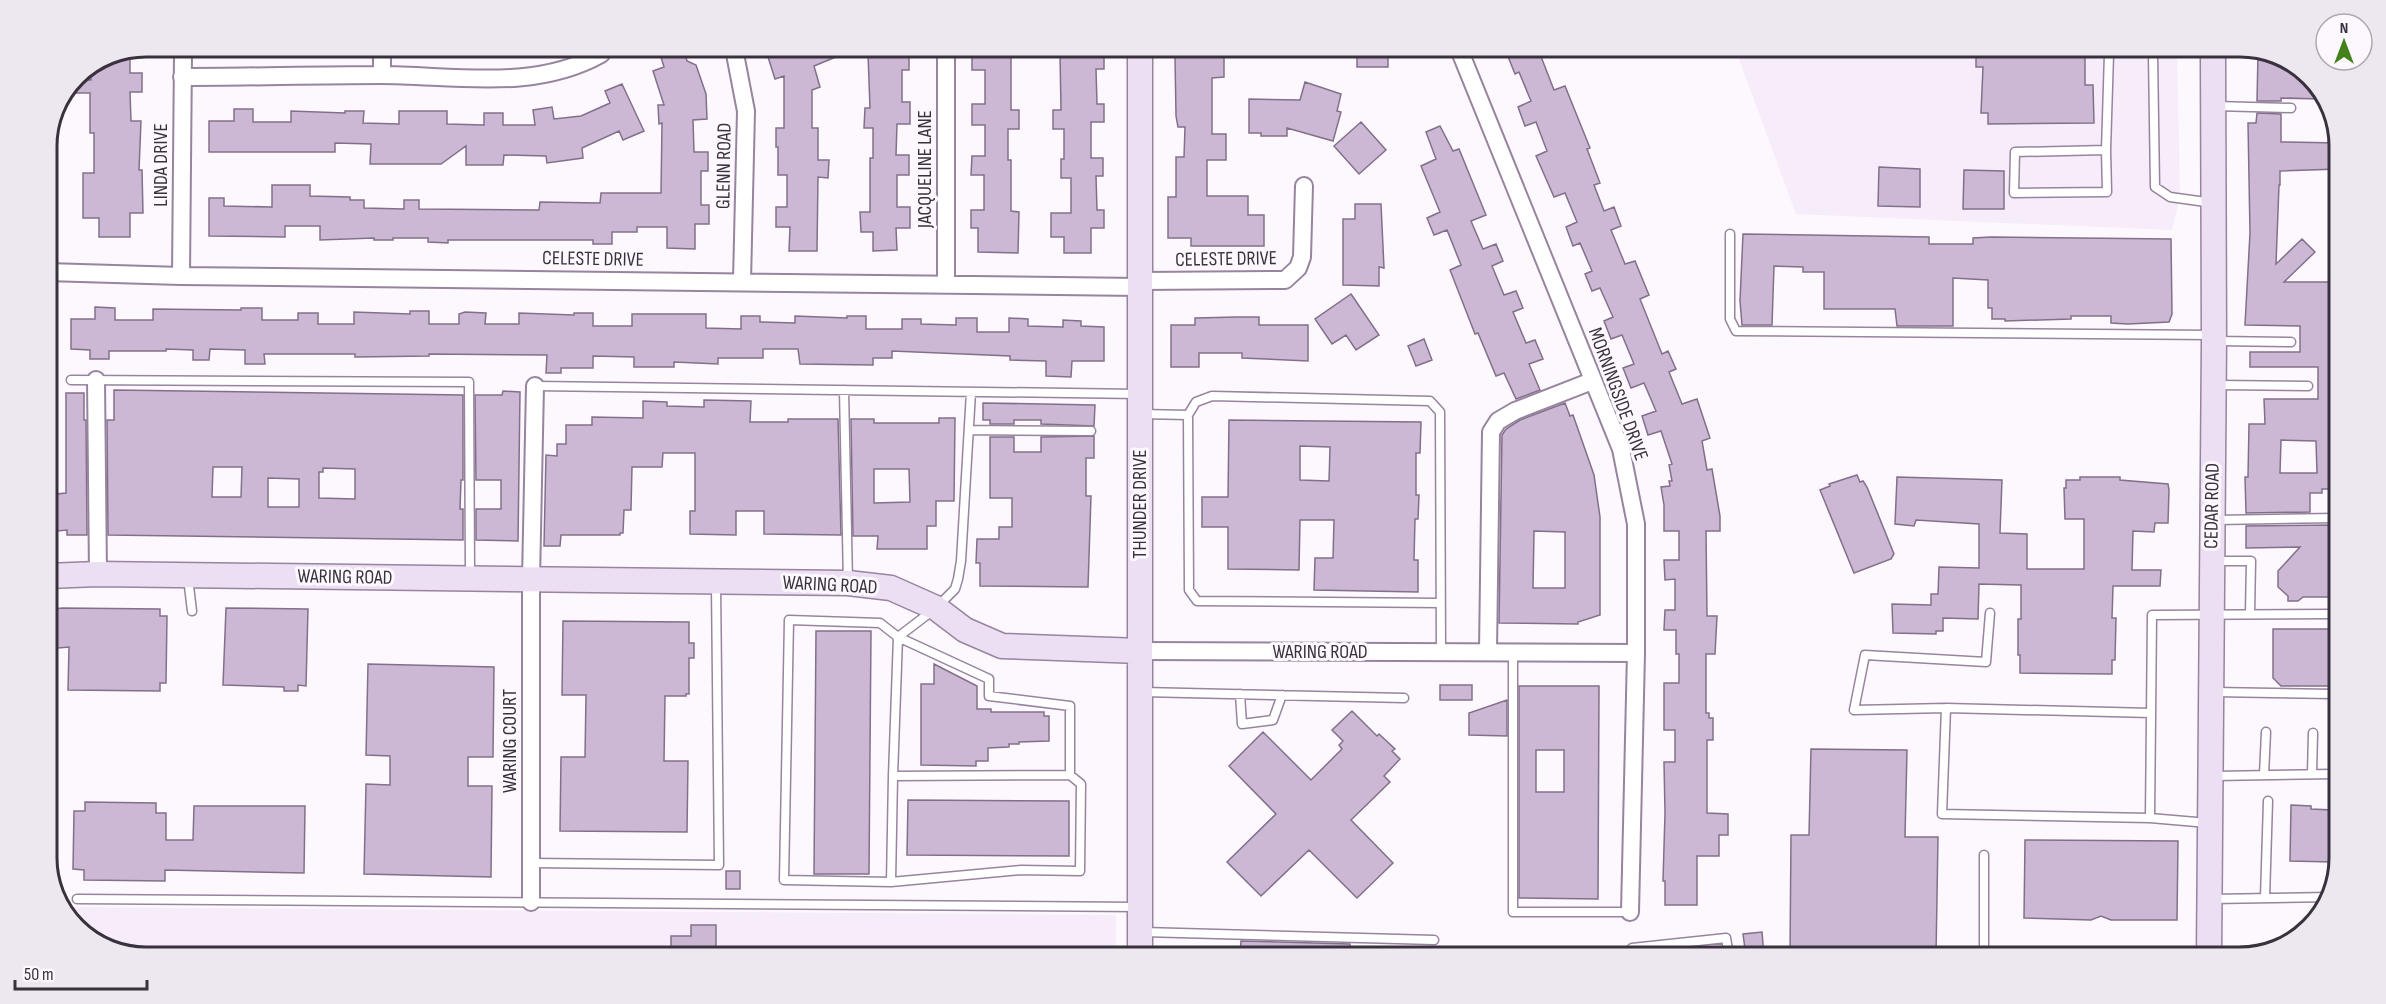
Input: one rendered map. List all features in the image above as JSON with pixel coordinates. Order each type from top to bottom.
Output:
[{"type":"street","name":"LINDA DRIVE","points":[[181,276],[183,57]]},
{"type":"street","points":[[382,57],[382,75]]},
{"type":"street","points":[[182,77],[382,75],[514,79],[559,71],[594,57]]},
{"type":"street","name":"GLENN ROAD","points":[[736,57],[746,111],[742,281]]},
{"type":"street","name":"JACQUELINE LANE","points":[[946,57],[946,284]]},
{"type":"street","name":"THUNDER DRIVE","points":[[1140,57],[1140,943]]},
{"type":"street","name":"MORNINGSIDE DRIVE","points":[[1462,57],[1620,449],[1636,524],[1636,653],[1630,912]]},
{"type":"street","name":"CEDAR ROAD","points":[[2209,947],[2214,338],[2213,57]]},
{"type":"street","name":"CELESTE DRIVE","points":[[57,272],[181,276],[946,284],[1140,284],[1285,280],[1298,268],[1302,256],[1304,186]]},
{"type":"street","points":[[96,380],[98,574]]},
{"type":"street","points":[[1488,652],[1491,432],[1498,421],[1515,411],[1592,381]]},
{"type":"street","name":"WARING COURT","points":[[531,902],[531,579],[535,386]]},
{"type":"street","name":"WARING ROAD","points":[[57,576],[98,574],[848,583],[891,588],[936,609],[965,630],[1002,645],[1140,651],[1636,653]]},
{"type":"lane","points":[[2106,150],[2015,152],[2014,193],[2107,192],[2109,57]]},
{"type":"lane","points":[[2153,57],[2155,187],[2170,197],[2214,203]]},
{"type":"lane","points":[[2214,106],[2291,108]]},
{"type":"lane","points":[[1730,234],[1730,319],[1736,332],[2214,338],[2291,342]]},
{"type":"lane","points":[[71,380],[469,382],[470,579]]},
{"type":"lane","points":[[2213,385],[2308,386]]},
{"type":"lane","points":[[535,386],[971,392],[1140,404],[1188,415]]},
{"type":"lane","points":[[844,390],[848,583]]},
{"type":"lane","points":[[898,637],[936,609],[955,589],[962,561],[971,392]]},
{"type":"lane","points":[[1440,603],[1197,601],[1189,590],[1188,415],[1196,402],[1212,396],[1430,401],[1440,412],[1441,652]]},
{"type":"lane","points":[[969,430],[1091,431]]},
{"type":"lane","points":[[2212,520],[2329,518]]},
{"type":"lane","points":[[2212,561],[2251,561],[2250,614]]},
{"type":"lane","points":[[187,575],[192,611]]},
{"type":"lane","points":[[531,863],[719,865],[716,581]]},
{"type":"lane","points":[[1990,613],[1986,662],[1865,656],[1854,710],[1946,708],[2151,713]]},
{"type":"lane","points":[[2150,818],[2152,615],[2329,614]]},
{"type":"lane","points":[[893,776],[1070,775],[1081,784],[1080,871],[1021,870],[891,882],[784,880],[789,620],[880,623],[898,637],[989,679],[989,696],[1070,706],[1070,775]]},
{"type":"lane","points":[[891,882],[898,637]]},
{"type":"lane","points":[[1513,652],[1513,912],[1630,912]]},
{"type":"lane","points":[[1140,692],[1404,698]]},
{"type":"lane","points":[[2211,692],[2329,694]]},
{"type":"lane","points":[[1240,694],[1242,724],[1273,720],[1282,695]]},
{"type":"lane","points":[[1946,708],[1942,814],[2150,818],[2210,823]]},
{"type":"lane","points":[[2264,775],[2266,732]]},
{"type":"lane","points":[[2312,774],[2313,733]]},
{"type":"lane","points":[[2210,776],[2329,774]]},
{"type":"lane","points":[[2265,898],[2268,801]]},
{"type":"lane","points":[[1984,855],[1984,947]]},
{"type":"lane","points":[[2209,899],[2319,897]]},
{"type":"lane","points":[[77,899],[1140,907]]},
{"type":"lane","points":[[1641,947],[1726,938],[1728,947]]},
{"type":"lane","points":[[1140,943],[1434,940]]},
{"type":"shaded area","points":[[1738,57],[2177,57],[2180,196],[2172,230],[1796,214]]},
{"type":"shaded area","points":[[72,907],[1116,915],[1116,947],[146,947],[129,945],[101,935],[79,917]]},
{"type":"building","points":[[661,57],[686,57],[687,61],[696,65],[706,94],[707,119],[693,120],[694,152],[708,152],[708,171],[701,171],[701,205],[709,205],[709,224],[695,224],[695,249],[667,248],[667,227],[637,227],[637,232],[612,232],[612,244],[593,244],[593,240],[448,240],[448,243],[428,242],[428,238],[320,240],[320,226],[285,226],[285,237],[209,236],[209,198],[224,198],[224,206],[272,207],[272,185],[310,185],[310,196],[350,197],[350,200],[364,200],[364,208],[404,209],[404,200],[419,200],[419,209],[539,210],[540,202],[600,203],[601,193],[661,193],[662,123],[659,124],[658,105],[664,105],[653,71],[664,67]]},
{"type":"building","points":[[768,57],[836,57],[814,66],[820,87],[812,90],[812,128],[818,128],[818,160],[829,160],[828,178],[818,177],[817,251],[789,251],[790,227],[776,227],[776,207],[787,207],[787,175],[778,175],[778,147],[776,147],[776,128],[784,128],[784,76],[775,79]]},
{"type":"building","points":[[868,57],[909,57],[909,70],[902,70],[902,102],[910,102],[910,124],[897,124],[896,155],[909,155],[909,175],[897,175],[897,207],[910,207],[910,228],[896,228],[897,250],[873,251],[873,232],[861,232],[860,212],[870,212],[870,158],[873,158],[873,128],[864,128],[865,108],[870,108]]},
{"type":"building","points":[[972,57],[1011,57],[1011,110],[1019,110],[1019,129],[1008,129],[1008,160],[1011,160],[1011,211],[1019,212],[1018,253],[978,252],[978,228],[971,228],[971,210],[984,210],[984,175],[971,175],[972,156],[985,156],[985,125],[972,125],[972,104],[985,104],[985,70],[972,70]]},
{"type":"building","points":[[1060,57],[1104,57],[1104,69],[1096,69],[1097,104],[1104,104],[1104,122],[1091,122],[1091,158],[1103,158],[1103,176],[1096,176],[1097,210],[1104,210],[1104,228],[1091,228],[1091,253],[1064,253],[1064,237],[1051,237],[1051,213],[1071,213],[1071,178],[1061,178],[1061,159],[1064,159],[1064,129],[1053,129],[1053,110],[1061,110]]},
{"type":"building","points":[[1175,57],[1224,57],[1224,77],[1212,78],[1212,134],[1226,134],[1226,160],[1207,160],[1207,196],[1248,196],[1248,215],[1264,215],[1264,246],[1191,246],[1191,238],[1168,238],[1168,197],[1176,197],[1176,157],[1184,157],[1185,127],[1178,127],[1176,116]]},
{"type":"building","points":[[1357,57],[1388,57],[1388,67],[1357,67]]},
{"type":"building","points":[[1508,57],[1541,57],[1554,90],[1565,86],[1590,148],[1587,149],[1600,183],[1594,185],[1604,211],[1614,207],[1621,226],[1611,230],[1625,264],[1635,261],[1649,295],[1640,299],[1662,354],[1668,351],[1676,369],[1669,372],[1682,404],[1697,399],[1710,438],[1702,441],[1707,470],[1712,469],[1720,516],[1720,531],[1706,531],[1707,616],[1717,616],[1715,654],[1706,654],[1706,713],[1709,713],[1709,718],[1713,718],[1713,740],[1707,740],[1707,813],[1728,814],[1728,835],[1719,835],[1719,856],[1697,856],[1697,905],[1665,905],[1665,881],[1663,881],[1664,762],[1675,762],[1675,730],[1664,730],[1664,683],[1679,683],[1676,630],[1664,630],[1665,610],[1675,610],[1675,579],[1665,580],[1664,560],[1679,560],[1679,531],[1664,531],[1661,487],[1670,486],[1669,481],[1672,481],[1669,465],[1672,464],[1661,431],[1648,435],[1642,416],[1656,411],[1644,383],[1631,388],[1623,368],[1634,364],[1622,335],[1611,339],[1604,321],[1613,317],[1600,288],[1592,291],[1585,274],[1592,271],[1580,243],[1573,246],[1566,227],[1577,222],[1565,193],[1554,197],[1536,156],[1547,151],[1536,122],[1525,126],[1518,107],[1531,101],[1519,72],[1515,74]]},
{"type":"building","points":[[1976,57],[2085,57],[2085,85],[2093,85],[2094,123],[1988,124],[1988,113],[1981,113],[1983,67],[1976,67]]},
{"type":"building","points":[[129,59],[130,73],[142,73],[142,92],[130,92],[131,121],[141,121],[139,170],[142,170],[143,213],[130,213],[130,237],[99,237],[99,218],[83,218],[83,173],[94,173],[94,133],[90,133],[90,93],[74,93],[86,80],[91,80],[91,76],[101,69]]},
{"type":"building","points":[[2258,59],[2274,64],[2294,75],[2315,99],[2281,98],[2281,101],[2257,101]]},
{"type":"building","points":[[1305,82],[1341,94],[1337,111],[1341,112],[1333,141],[1287,128],[1287,136],[1261,136],[1261,133],[1249,133],[1249,99],[1300,100]]},
{"type":"building","points":[[622,84],[644,131],[623,140],[619,131],[582,148],[583,158],[547,163],[546,156],[504,155],[503,165],[466,165],[466,146],[441,164],[370,164],[371,144],[335,143],[335,152],[209,152],[209,121],[234,121],[234,109],[253,109],[253,122],[291,122],[291,111],[345,113],[345,111],[364,111],[363,123],[399,124],[399,111],[447,111],[447,124],[484,125],[484,113],[503,113],[503,125],[535,125],[533,110],[552,107],[554,119],[581,116],[610,103],[605,91]]},
{"type":"building","points":[[2257,113],[2281,114],[2281,142],[2329,143],[2329,169],[2280,171],[2279,185],[2276,264],[2302,239],[2315,252],[2284,282],[2329,282],[2329,489],[2322,489],[2322,493],[2310,493],[2310,512],[2246,513],[2245,477],[2248,477],[2249,424],[2265,424],[2264,399],[2318,399],[2318,367],[2250,367],[2250,352],[2300,352],[2300,326],[2245,325],[2250,233],[2248,123],[2256,123]],"holes":[[[2281,440],[2316,441],[2317,473],[2280,473]]]},
{"type":"building","points":[[1361,122],[1386,150],[1359,174],[1334,146]]},
{"type":"building","points":[[1440,126],[1453,151],[1459,149],[1486,215],[1471,221],[1483,249],[1496,244],[1503,261],[1492,266],[1504,295],[1516,291],[1523,308],[1513,312],[1526,343],[1535,340],[1543,359],[1529,364],[1540,390],[1516,399],[1504,373],[1496,376],[1478,333],[1475,334],[1450,270],[1461,265],[1447,230],[1434,235],[1427,218],[1440,212],[1421,166],[1436,159],[1426,132]]},
{"type":"building","points":[[1879,167],[1920,169],[1920,207],[1878,206]]},
{"type":"building","points":[[1964,170],[2004,171],[2004,209],[1963,209]]},
{"type":"building","points":[[1355,204],[1381,204],[1384,268],[1379,267],[1379,286],[1343,285],[1343,219],[1355,219]]},
{"type":"building","points":[[1743,234],[1929,237],[1929,244],[1973,244],[1973,238],[1991,237],[2171,239],[2172,314],[2169,322],[2128,324],[2111,323],[2111,316],[2071,316],[2071,319],[2005,321],[2005,319],[1992,319],[1992,308],[1988,308],[1988,280],[1953,278],[1953,326],[1897,326],[1895,309],[1824,309],[1824,272],[1803,272],[1803,267],[1774,266],[1772,325],[1742,325],[1740,301]]},
{"type":"building","points":[[1351,294],[1379,335],[1356,350],[1346,335],[1332,344],[1315,319]]},
{"type":"building","points":[[95,307],[115,308],[115,320],[153,320],[153,309],[241,310],[241,308],[262,308],[262,320],[298,320],[298,313],[318,313],[318,324],[354,324],[354,312],[410,314],[410,311],[429,311],[429,324],[459,324],[459,314],[465,312],[486,313],[485,324],[519,324],[519,313],[574,315],[574,313],[593,313],[593,326],[632,326],[632,314],[706,314],[706,328],[741,329],[741,316],[760,316],[760,322],[795,323],[795,316],[847,318],[847,316],[866,316],[866,329],[902,329],[902,319],[921,319],[921,324],[956,325],[956,318],[977,318],[977,332],[1009,332],[1009,318],[1028,319],[1028,326],[1063,327],[1063,320],[1081,321],[1081,326],[1104,327],[1104,361],[1072,361],[1071,377],[1046,376],[1046,361],[1010,360],[1010,356],[892,351],[892,358],[873,358],[873,365],[800,364],[798,349],[763,349],[763,358],[718,358],[718,364],[674,362],[674,367],[634,367],[634,357],[593,356],[593,368],[561,368],[561,373],[546,373],[547,355],[429,354],[429,356],[355,357],[355,354],[264,354],[265,364],[245,364],[245,350],[210,349],[209,360],[193,360],[193,350],[166,349],[166,351],[109,351],[109,359],[90,359],[90,350],[71,349],[71,319],[95,319]]},
{"type":"building","points":[[1259,317],[1259,325],[1308,325],[1308,361],[1242,358],[1242,353],[1199,353],[1199,367],[1171,367],[1171,325],[1195,325],[1195,318]]},
{"type":"building","points":[[1424,339],[1432,360],[1416,366],[1408,346]]},
{"type":"building","points":[[114,390],[463,395],[463,480],[461,480],[460,509],[463,509],[463,540],[108,535],[107,420],[114,420]],"holes":[[[213,467],[242,467],[241,497],[212,497]],[[323,468],[355,469],[355,499],[319,498],[319,472],[323,472]],[[268,478],[299,479],[299,507],[268,507]]]},
{"type":"building","points":[[503,391],[520,392],[518,541],[476,540],[476,509],[501,509],[501,480],[476,480],[475,395],[502,395]]},
{"type":"building","points":[[66,393],[84,393],[87,535],[67,535],[67,530],[57,531],[57,494],[66,493]]},
{"type":"building","points":[[704,400],[751,401],[750,422],[838,419],[841,535],[764,534],[764,511],[736,511],[736,535],[690,534],[690,511],[695,511],[695,453],[663,453],[662,467],[632,467],[631,510],[624,510],[623,533],[620,535],[561,535],[560,546],[544,546],[546,455],[557,456],[557,444],[566,444],[566,425],[592,425],[592,417],[643,418],[643,401],[667,402],[667,406],[704,407]]},
{"type":"building","points":[[983,403],[1095,405],[1094,426],[1041,424],[1041,420],[1014,420],[1014,424],[990,424],[990,420],[983,420]]},
{"type":"building","points":[[1565,403],[1570,416],[1573,415],[1594,475],[1600,517],[1600,615],[1578,622],[1578,624],[1499,623],[1502,435],[1506,429],[1520,420]],"holes":[[[1534,531],[1565,532],[1565,588],[1533,588]]]},
{"type":"building","points":[[939,418],[955,418],[954,501],[936,501],[936,526],[927,526],[927,549],[877,549],[878,536],[853,536],[851,419],[874,419],[874,423],[939,423]],"holes":[[[874,469],[909,469],[910,502],[874,503]]]},
{"type":"building","points":[[1229,420],[1421,422],[1420,453],[1416,453],[1416,495],[1419,495],[1418,519],[1415,519],[1414,560],[1418,560],[1418,592],[1314,590],[1315,558],[1333,558],[1334,520],[1300,520],[1299,570],[1228,569],[1228,527],[1202,527],[1202,497],[1228,497]],"holes":[[[1300,446],[1330,447],[1329,481],[1300,480]]]},
{"type":"building","points":[[1094,436],[1094,458],[1086,458],[1086,496],[1091,496],[1088,587],[980,586],[980,563],[976,563],[977,539],[999,539],[999,527],[1012,527],[1012,498],[990,498],[990,437],[1014,437],[1014,452],[1041,452],[1041,437]]},
{"type":"building","points":[[1857,475],[1860,482],[1863,481],[1867,487],[1894,554],[1891,559],[1854,573],[1820,490],[1830,486],[1829,484]]},
{"type":"building","points":[[1897,477],[2002,480],[2000,533],[2027,534],[2027,569],[2084,569],[2084,519],[2065,519],[2066,480],[2080,480],[2080,477],[2120,477],[2120,480],[2168,484],[2168,523],[2155,523],[2154,532],[2133,531],[2132,570],[2161,570],[2160,586],[2113,586],[2112,618],[2116,618],[2115,660],[2112,660],[2112,674],[2020,673],[2018,619],[2021,619],[2021,585],[1979,584],[1978,619],[1943,618],[1943,631],[1936,631],[1936,634],[1893,633],[1892,604],[1931,605],[1931,594],[1938,594],[1939,567],[1979,568],[1979,524],[1916,520],[1914,526],[1895,524]]},
{"type":"building","points":[[2329,525],[2329,597],[2303,597],[2298,601],[2288,601],[2288,596],[2278,587],[2278,571],[2300,547],[2246,548],[2246,526]]},
{"type":"building","points":[[226,608],[308,609],[306,686],[298,685],[298,691],[284,691],[284,687],[223,685]]},
{"type":"building","points":[[57,609],[160,609],[160,616],[167,616],[166,683],[160,683],[160,691],[68,690],[69,647],[57,648]]},
{"type":"building","points":[[563,621],[689,622],[689,643],[694,643],[694,658],[689,658],[689,694],[665,696],[664,761],[688,761],[687,832],[560,831],[561,757],[585,757],[586,695],[562,695]]},
{"type":"building","points":[[2273,629],[2329,629],[2329,686],[2281,686],[2273,678]]},
{"type":"building","points":[[816,631],[871,631],[869,874],[814,874]]},
{"type":"building","points":[[368,664],[494,667],[493,757],[468,757],[468,786],[492,786],[491,877],[364,874],[366,784],[390,785],[390,756],[366,755]]},
{"type":"building","points":[[934,664],[977,686],[977,709],[991,709],[991,712],[1044,712],[1044,716],[1049,716],[1049,741],[1019,742],[1019,744],[1009,744],[1009,747],[988,748],[988,761],[976,761],[976,766],[921,765],[921,684],[934,684]]},
{"type":"building","points":[[1440,685],[1472,685],[1472,700],[1440,700]]},
{"type":"building","points":[[1519,686],[1599,686],[1598,899],[1519,898]],"holes":[[[1536,750],[1564,750],[1564,792],[1536,792]]]},
{"type":"building","points":[[1507,700],[1507,736],[1469,735],[1469,713]]},
{"type":"building","points":[[1352,711],[1377,736],[1379,734],[1395,749],[1392,751],[1400,759],[1384,776],[1390,782],[1351,820],[1393,863],[1357,898],[1309,850],[1261,896],[1227,862],[1276,814],[1229,766],[1263,732],[1311,780],[1342,749],[1339,745],[1343,741],[1332,730]]},
{"type":"building","points":[[1811,749],[1907,750],[1905,837],[1938,837],[1936,947],[1790,947],[1791,835],[1809,835]]},
{"type":"building","points":[[908,800],[1069,801],[1069,856],[907,855]]},
{"type":"building","points":[[85,802],[156,803],[156,813],[166,813],[166,840],[193,840],[194,806],[305,806],[304,873],[165,870],[165,881],[84,880],[84,870],[73,869],[74,811],[85,811]]},
{"type":"building","points":[[2291,805],[2329,810],[2329,862],[2290,861]]},
{"type":"building","points":[[2025,840],[2178,841],[2177,920],[2111,920],[2101,916],[2091,920],[2024,918]]},
{"type":"building","points":[[726,871],[740,871],[740,889],[726,889]]},
{"type":"building","points":[[691,925],[716,925],[716,947],[671,947],[671,936],[691,936]]},
{"type":"building","points":[[1762,932],[1763,947],[1745,947],[1743,934]]},
{"type":"building","points":[[1241,941],[1350,944],[1350,947],[1241,947]]}]
